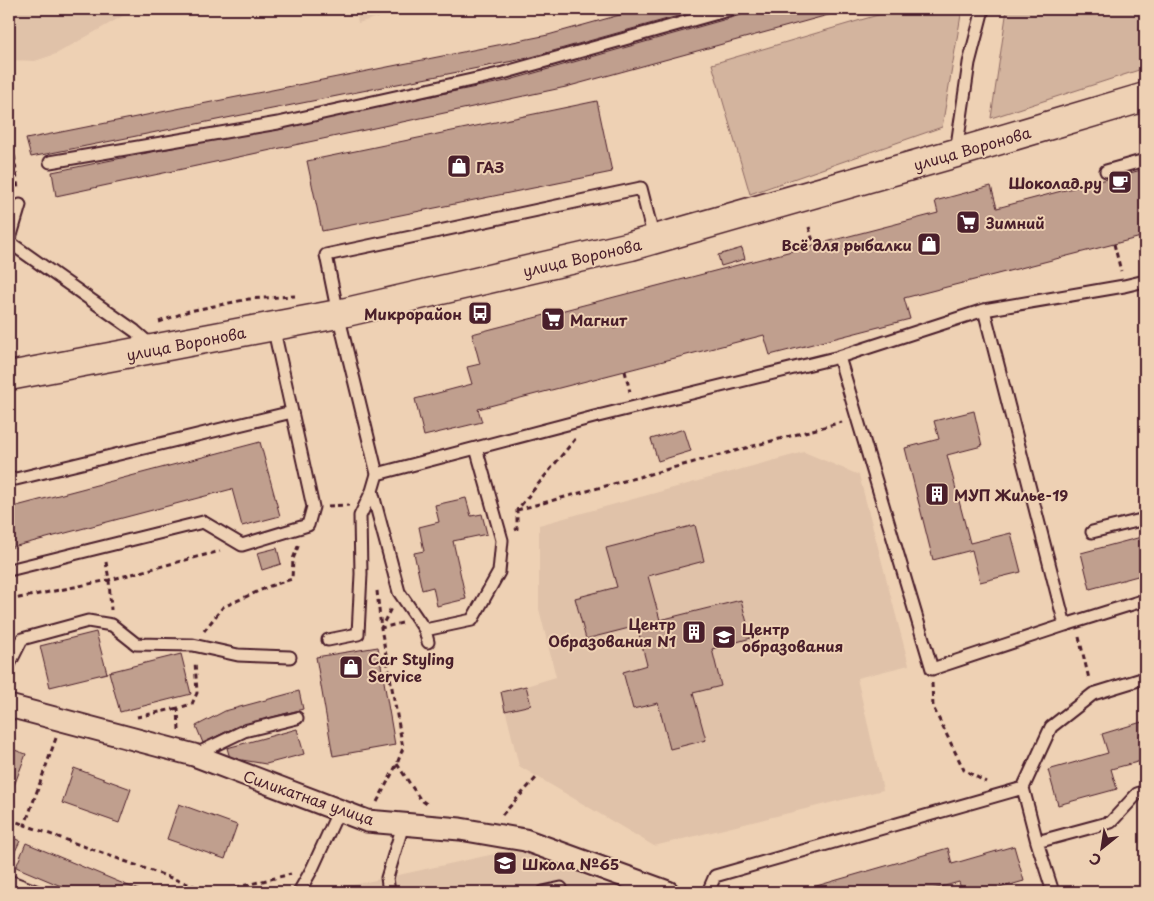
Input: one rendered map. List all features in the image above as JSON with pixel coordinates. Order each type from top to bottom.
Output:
[{"type":"main road","name":"улица Воронова","points":[[9,376],[338,314],[631,246],[1145,97]]},
{"type":"street","name":"Силикатная улица","points":[[9,706],[187,753],[367,821],[460,829],[525,840],[668,892]]},
{"type":"lane","points":[[50,162],[278,123],[473,80],[732,9]]},
{"type":"lane","points":[[956,153],[969,63],[983,9]]},
{"type":"lane","points":[[1106,171],[1145,160]]},
{"type":"lane","points":[[328,640],[358,634],[361,574],[360,516],[372,491],[377,474],[338,314],[326,255],[641,188],[654,240]]},
{"type":"lane","points":[[20,205],[9,242],[135,331],[155,349]]},
{"type":"lane","points":[[377,474],[633,407],[839,357],[984,310],[1145,281]]},
{"type":"lane","points":[[984,310],[1070,623]]},
{"type":"lane","points":[[9,570],[203,522],[242,545],[308,525],[313,507],[273,326]]},
{"type":"lane","points":[[839,357],[932,669],[1145,600]]},
{"type":"lane","points":[[9,478],[16,480],[292,412]]},
{"type":"lane","points":[[425,630],[472,620],[499,572],[502,540],[476,448]]},
{"type":"lane","points":[[372,491],[399,592],[425,630],[428,642]]},
{"type":"lane","points":[[1092,532],[1145,519]]},
{"type":"lane","points":[[9,665],[22,640],[88,621],[112,625],[136,644],[193,645],[238,655],[290,657]]},
{"type":"lane","points":[[1053,892],[1036,842],[1023,788],[1052,727],[1093,694],[1145,678]]},
{"type":"lane","points":[[187,753],[244,731],[297,718]]},
{"type":"lane","points":[[708,892],[715,876],[1023,788]]},
{"type":"lane","points":[[1036,842],[1111,822],[1137,794],[1145,792]]},
{"type":"lane","points":[[299,892],[312,869],[339,810]]},
{"type":"lane","points":[[389,892],[387,878],[403,825]]},
{"type":"lane","points":[[9,881],[38,892]]},
{"type":"lane","points":[[543,892],[560,888]]},
{"type":"path","points":[[9,154],[14,152],[20,205]]},
{"type":"path","points":[[810,227],[814,246]]},
{"type":"path","points":[[1114,244],[1124,286]]},
{"type":"path","points":[[612,317],[615,329]]},
{"type":"path","points":[[625,371],[633,407]]},
{"type":"path","points":[[502,540],[517,528],[517,510],[594,417]]},
{"type":"path","points":[[517,510],[857,418]]},
{"type":"path","points":[[187,753],[178,708],[192,704],[197,693],[193,645],[223,607],[270,586],[292,579],[293,559],[308,525]]},
{"type":"path","points":[[9,600],[109,580],[242,545]]},
{"type":"path","points":[[109,580],[112,625]]},
{"type":"path","points":[[367,821],[397,764],[403,748],[381,628],[399,592]]},
{"type":"path","points":[[1070,623],[1093,694]]},
{"type":"path","points":[[932,669],[933,707],[964,770],[990,785],[1023,788]]},
{"type":"path","points":[[25,825],[63,720]]},
{"type":"path","points":[[397,764],[420,799],[460,829]]},
{"type":"path","points":[[484,833],[537,777]]},
{"type":"path","points":[[9,819],[210,892]]},
{"type":"path","points":[[218,892],[312,869]]},
{"type":"shaded area","points":[[9,9],[135,9],[56,54],[35,61],[9,60]]},
{"type":"shaded area","points":[[356,9],[406,9],[358,23]]},
{"type":"shaded area","points":[[898,9],[962,9],[942,127],[750,194],[712,64]]},
{"type":"shaded area","points":[[1007,9],[1145,9],[1145,68],[991,118]]},
{"type":"shaded area","name":"Центр образования","points":[[804,452],[859,475],[909,665],[857,678],[883,790],[654,846],[519,766],[501,692],[556,677],[539,609],[539,525]]},
{"type":"shaded area","name":"Школа №65","points":[[522,848],[620,892],[321,892]]},
{"type":"building","points":[[375,9],[406,9],[377,17]]},
{"type":"building","points":[[641,9],[703,9],[528,58],[31,157],[26,139],[548,35]]},
{"type":"building","points":[[762,9],[850,9],[566,87],[56,196],[52,172],[506,81]]},
{"type":"building","name":"ГАЗ","points":[[597,101],[612,172],[322,231],[307,161]]},
{"type":"building","points":[[1145,169],[1145,236],[904,298],[910,319],[770,355],[764,335],[478,409],[482,422],[424,436],[415,399],[472,384],[467,367],[480,364],[472,334],[938,213],[935,201],[991,186],[997,208]]},
{"type":"building","points":[[742,248],[745,259],[721,266],[718,255]]},
{"type":"building","name":"МУП Жилье-19","points":[[974,411],[982,446],[947,455],[970,543],[1011,533],[1021,572],[980,582],[972,550],[933,560],[905,448],[939,439],[934,421]]},
{"type":"building","points":[[684,429],[691,451],[658,461],[651,439]]},
{"type":"building","points":[[260,442],[280,516],[242,526],[232,489],[9,548],[9,508]]},
{"type":"building","points":[[466,498],[471,516],[482,514],[487,534],[453,541],[466,599],[437,606],[433,587],[422,590],[414,553],[424,551],[419,527],[439,522],[435,505]]},
{"type":"building","name":"Центр Образования N1","points":[[695,525],[704,561],[648,576],[660,620],[741,600],[751,638],[712,649],[721,686],[693,693],[706,740],[670,749],[658,703],[633,709],[623,672],[647,665],[637,626],[586,639],[575,598],[617,587],[606,548]]},
{"type":"building","points":[[1145,536],[1145,574],[1090,589],[1081,553]]},
{"type":"building","points":[[277,548],[281,564],[262,570],[257,553]]},
{"type":"building","points":[[96,632],[107,673],[50,687],[40,646]]},
{"type":"building","points":[[378,647],[395,745],[333,756],[316,657]]},
{"type":"building","points":[[181,654],[191,694],[120,712],[109,672]]},
{"type":"building","points":[[526,686],[531,705],[505,711],[501,692]]},
{"type":"building","points":[[299,691],[303,709],[238,726],[203,743],[196,726],[225,711]]},
{"type":"building","points":[[1145,721],[1145,760],[1111,769],[1117,789],[1058,805],[1048,770],[1108,753],[1102,734]]},
{"type":"building","points":[[297,729],[304,754],[266,764],[230,758],[227,748]]},
{"type":"building","points":[[9,748],[26,754],[9,799]]},
{"type":"building","points":[[74,768],[131,789],[119,823],[62,803]]},
{"type":"building","points":[[179,804],[237,825],[225,859],[167,839]]},
{"type":"building","points":[[9,836],[20,841],[9,864]]},
{"type":"building","points":[[26,843],[143,892],[75,892],[16,867]]},
{"type":"building","points":[[1014,846],[1024,881],[985,892],[962,892],[959,882],[923,892],[799,891],[948,848],[952,864]]},
{"type":"place","name":"ГАЗ","points":[[459,166]]},
{"type":"place","name":"Шоколад.ру","points":[[1120,182]]},
{"type":"place","name":"Зимний","points":[[968,222]]},
{"type":"place","name":"Всё для рыбалки","points":[[929,244]]},
{"type":"place","name":"Микрорайон","points":[[480,313]]},
{"type":"place","name":"Магнит","points":[[553,319]]},
{"type":"place","name":"МУП Жилье-19","points":[[937,494]]},
{"type":"place","name":"Центр Образования N1","points":[[694,632]]},
{"type":"place","name":"Центр образования","points":[[724,637]]},
{"type":"place","name":"Car Styling Service","points":[[351,667]]},
{"type":"place","name":"Школа №65","points":[[505,863]]}]
